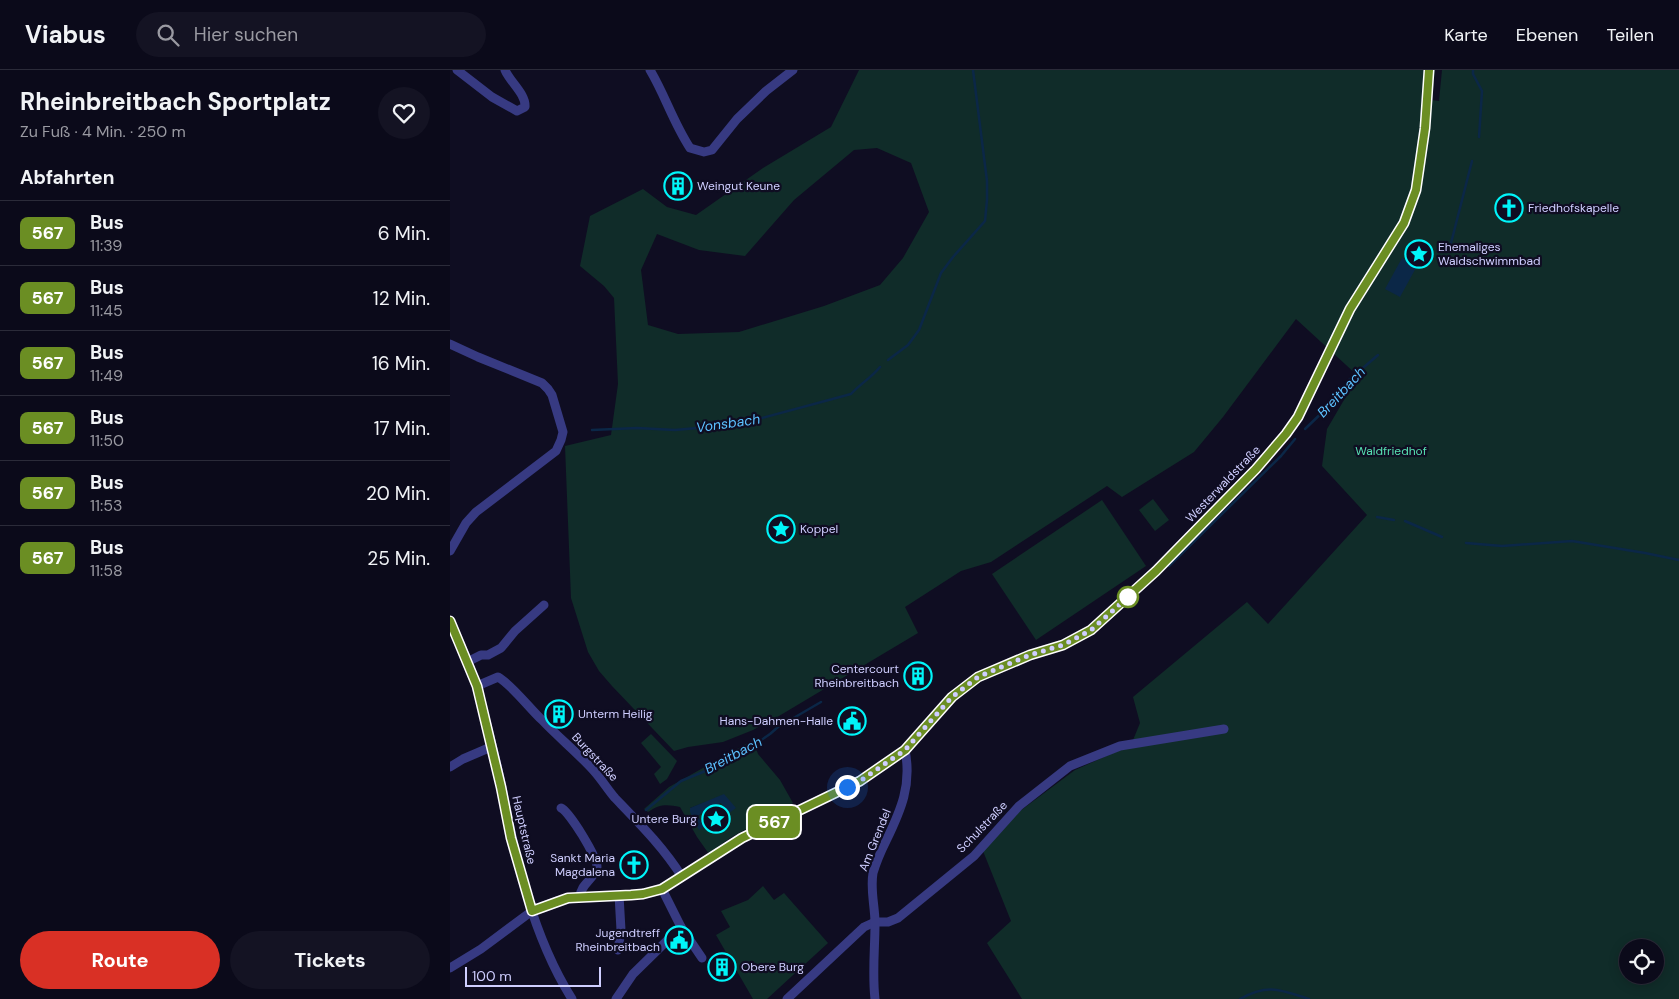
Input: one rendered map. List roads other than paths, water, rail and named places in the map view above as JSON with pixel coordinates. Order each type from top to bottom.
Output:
[{"type":"street","points":[[456,70],[492,97],[516,111],[525,107],[525,102],[522,94],[513,84],[505,70]]},
{"type":"street","points":[[650,70],[660,87],[668,110],[682,136],[690,148],[704,152],[712,150],[737,119],[766,91],[793,70]]},
{"type":"street","name":"Westerwaldstraße","points":[[450,968],[481,949],[532,911],[557,901],[580,897],[643,894],[662,889],[742,838],[860,781],[905,750],[952,697],[978,677],[1030,655],[1063,645],[1091,630],[1156,571],[1256,469],[1286,434],[1298,417],[1350,309],[1404,223],[1416,190],[1420,170],[1429,70]]},
{"type":"street","points":[[450,344],[542,384],[552,395],[563,432],[562,440],[556,451],[476,512],[466,523],[450,551]]},
{"type":"street","points":[[468,662],[501,648],[515,631],[544,605]]},
{"type":"street","name":"Hauptstraße","points":[[450,621],[477,686],[511,838],[532,911],[547,954],[572,999]]},
{"type":"street","name":"Burgstraße","points":[[477,686],[495,678],[504,681],[595,772],[614,797],[673,863],[682,877]]},
{"type":"street","name":"Schulstraße","points":[[787,999],[864,927],[875,922],[888,922],[898,918],[915,905],[974,856],[1019,806],[1070,766],[1120,746],[1224,729]]},
{"type":"street","points":[[450,767],[491,747]]},
{"type":"street","name":"Am Grendel","points":[[875,999],[872,977],[875,922],[871,884],[874,870],[900,811],[907,785],[908,767],[905,750]]},
{"type":"street","points":[[561,808],[565,809],[597,862],[596,870],[581,890],[580,897]]},
{"type":"street","points":[[662,889],[681,927],[702,958]]},
{"type":"street","points":[[618,950],[622,930],[619,895]]},
{"type":"street","points":[[616,999],[633,974],[681,927]]},
{"type":"water","points":[[1402,258],[1417,266],[1400,297],[1385,289]]},
{"type":"water","points":[[724,794],[736,808],[729,813],[721,803],[705,810],[698,816],[705,826],[699,830],[690,812],[690,808]]},
{"type":"waterway","points":[[888,360],[908,345],[919,330],[941,273],[985,221],[987,181],[973,70]]},
{"type":"waterway","name":"Breitbach","points":[[1473,70],[1473,74],[1482,91],[1479,137]]},
{"type":"waterway","name":"Breitbach","points":[[1450,247],[1472,161]]},
{"type":"waterway","name":"Breitbach","points":[[1305,429],[1333,402],[1349,380],[1378,355]]},
{"type":"waterway","name":"Vonsbach","points":[[592,430],[637,428],[675,430],[747,422],[851,394],[880,367]]},
{"type":"waterway","name":"Breitbach","points":[[1169,566],[1281,456],[1295,439]]},
{"type":"waterway","points":[[1377,517],[1394,520]]},
{"type":"waterway","points":[[1405,521],[1442,537]]},
{"type":"waterway","points":[[1466,543],[1502,546],[1572,541],[1679,560]]},
{"type":"waterway","name":"Breitbach","points":[[646,810],[681,781],[720,765],[747,750],[778,727],[821,702]]},
{"type":"waterway","points":[[1240,999],[1250,994],[1267,990],[1282,991],[1309,999]]},
{"type":"place","name":"Weingut Keune","points":[[678,186]]},
{"type":"place","name":"Friedhofskapelle","points":[[1509,208]]},
{"type":"place","name":"Ehemaliges Waldschwimmbad","points":[[1419,254]]},
{"type":"place","name":"Koppel","points":[[781,529]]},
{"type":"place","name":"Centercourt Rheinbreitbach","points":[[918,676]]},
{"type":"place","name":"Unterm Heilig","points":[[559,714]]},
{"type":"place","name":"Hans-Dahmen-Halle","points":[[852,721]]},
{"type":"place","name":"Untere Burg","points":[[716,819]]},
{"type":"place","name":"Sankt Maria Magdalena","points":[[634,865]]},
{"type":"place","name":"Jugendtreff Rheinbreitbach","points":[[679,940]]},
{"type":"place","name":"Obere Burg","points":[[722,967]]},
{"type":"park label","name":"Waldfriedhof","points":[[1391,451]]}]
